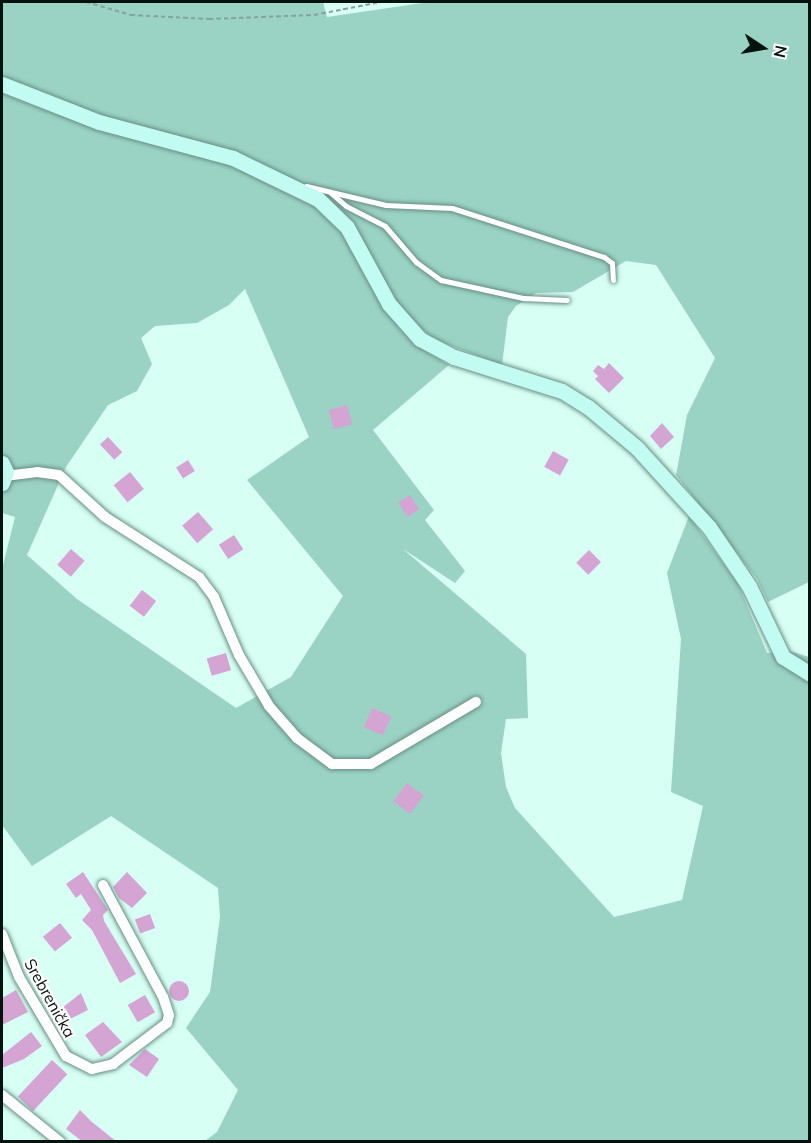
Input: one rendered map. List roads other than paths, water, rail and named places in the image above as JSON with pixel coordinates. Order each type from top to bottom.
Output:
[{"type":"main road","points":[[2,84],[99,122],[233,158],[318,199],[347,227],[389,304],[420,339],[454,357],[562,391],[588,407],[637,448],[709,527],[749,586],[783,657],[810,674]]},
{"type":"street","points":[[3,474],[59,475],[105,516],[199,578],[214,597],[239,655],[269,706],[297,738],[332,764],[371,764],[476,702]]},
{"type":"street","name":"Srebrenička","points":[[2,934],[19,977],[66,1056],[92,1069],[113,1064],[167,1023],[169,1015],[164,997],[103,885]]},
{"type":"street","points":[[2,1095],[60,1142]]},
{"type":"lane","points":[[270,175],[386,206],[452,208],[472,214],[604,257],[612,263],[613,279]]},
{"type":"lane","points":[[329,191],[345,206],[385,226],[416,262],[441,280],[523,297],[567,300]]}]
